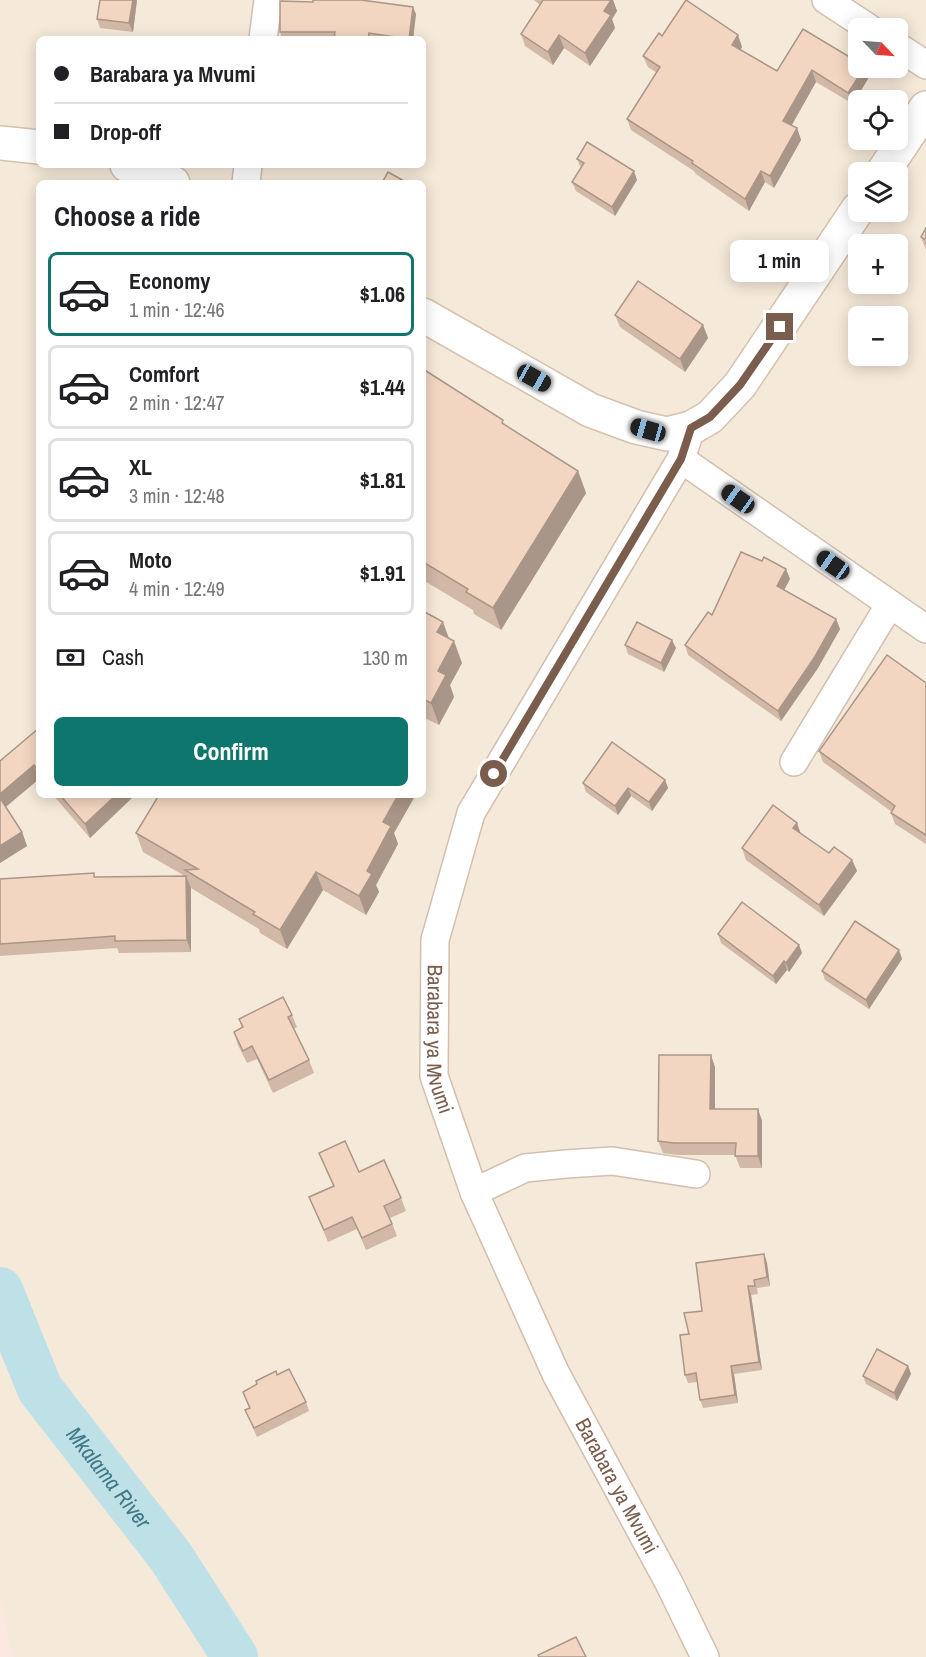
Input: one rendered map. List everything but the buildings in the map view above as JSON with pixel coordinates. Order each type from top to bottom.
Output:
[{"type":"street","points":[[263,36],[268,0]]},
{"type":"street","points":[[826,0],[854,18]]},
{"type":"street","points":[[908,53],[926,65]]},
{"type":"street","points":[[890,162],[926,108]]},
{"type":"street","points":[[0,143],[36,147]]},
{"type":"street","points":[[135,168],[165,180]]},
{"type":"street","points":[[679,440],[710,417],[740,385],[850,222]]},
{"type":"street","points":[[426,317],[590,410],[679,440],[890,604],[926,629]]},
{"type":"street","name":"Barabara ya Mvumi","points":[[679,440],[471,813],[435,940],[434,1076],[474,1192],[556,1374],[669,1583],[705,1657]]},
{"type":"street","points":[[794,762],[890,604]]},
{"type":"street","points":[[474,1192],[525,1168],[566,1164],[612,1161],[696,1174]]},
{"type":"shaded area","points":[[0,0],[926,0],[926,1657],[0,1657]]},
{"type":"shaded area","points":[[0,1600],[13,1657],[0,1657]]},
{"type":"waterway","name":"Mkalama River","points":[[0,1290],[40,1389],[171,1557],[235,1657]]},
{"type":"route","points":[[494,774],[681,459],[691,428],[710,417],[740,385],[780,327]]}]
